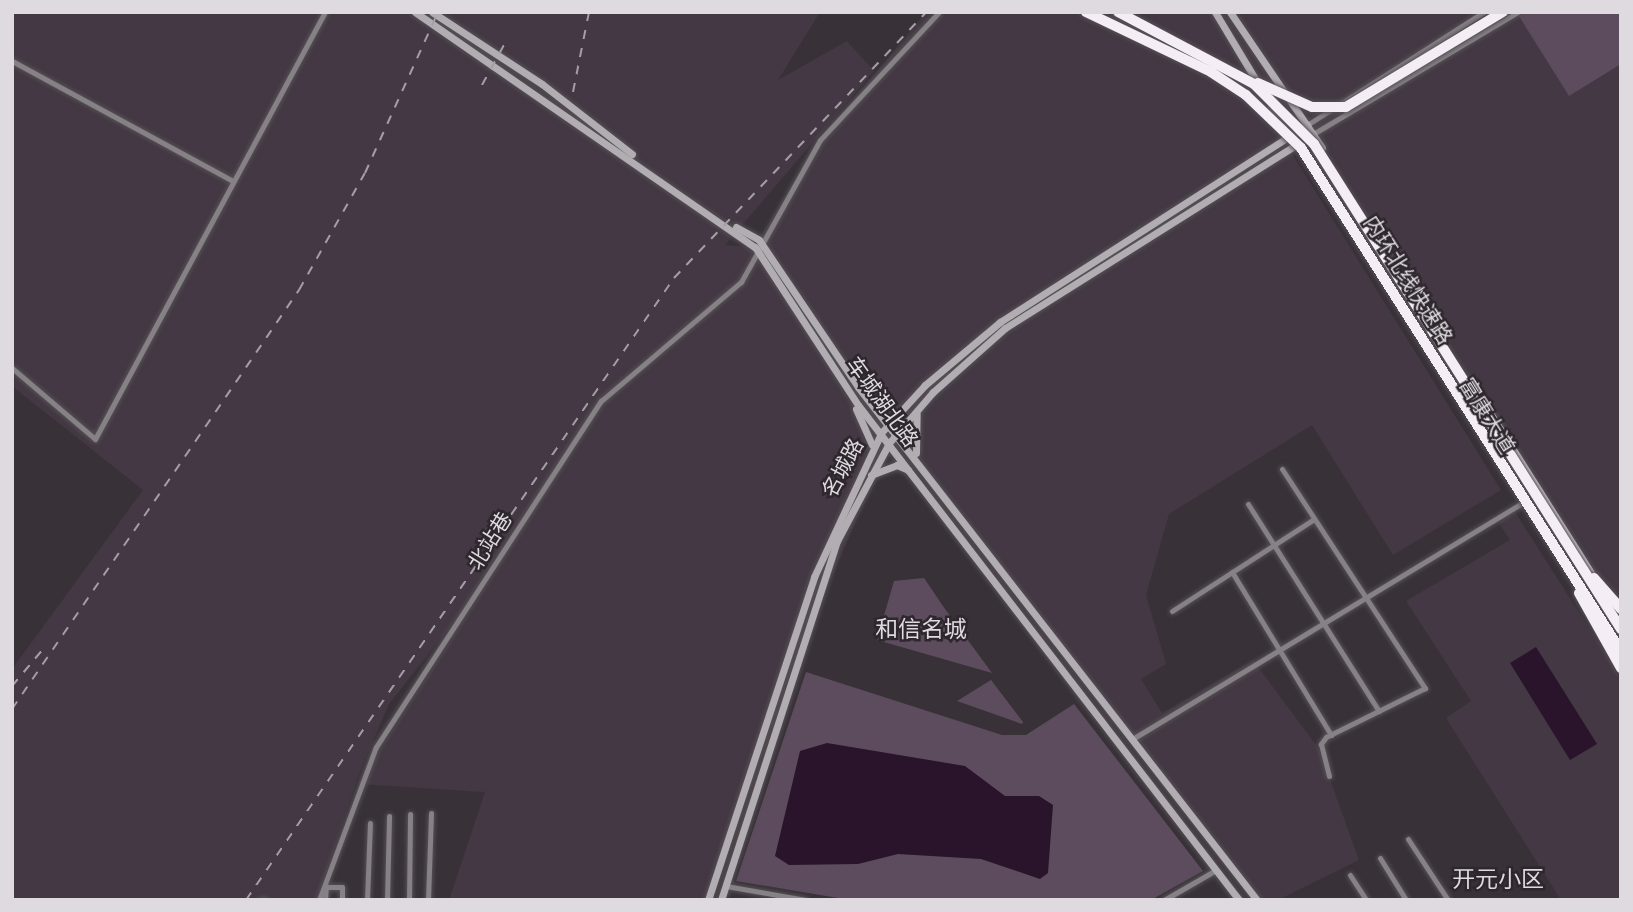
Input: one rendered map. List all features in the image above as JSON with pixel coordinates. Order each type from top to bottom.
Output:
[{"type":"highway","name":"内环北线快速路","points":[[1086,12],[1211,72],[1246,95],[1301,148],[1621,651]]},
{"type":"highway","name":"内环北线快速路","points":[[1118,12],[1234,71],[1314,144],[1621,629]]},
{"type":"highway","points":[[1234,71],[1312,107],[1346,107],[1503,12]]},
{"type":"highway","points":[[1556,526],[1620,615]]},
{"type":"highway","points":[[1545,531],[1621,668]]},
{"type":"main road","name":"车城湖北路","points":[[415,12],[757,244],[881,433],[1239,900]]},
{"type":"main road","name":"车城湖北路","points":[[432,12],[757,244],[875,407],[1134,738],[1256,900]]},
{"type":"main road","name":"富康大道","points":[[1215,12],[1324,191],[1621,659]]},
{"type":"main road","name":"富康大道","points":[[1230,12],[1313,134],[1620,615]]},
{"type":"main road","name":"名城路","points":[[708,900],[814,577],[881,433],[906,404],[1000,321],[1307,125]]},
{"type":"main road","name":"名城路","points":[[721,900],[837,541],[870,475],[890,443],[918,410],[1005,328],[1313,134]]},
{"type":"main road","points":[[1324,191],[1326,178],[1342,180]]},
{"type":"main road","points":[[810,327],[868,427],[872,449]]},
{"type":"main road","points":[[875,407],[897,411],[906,404]]},
{"type":"main road","points":[[918,410],[912,431],[920,463]]},
{"type":"main road","points":[[870,475],[897,465],[912,472]]},
{"type":"main road","points":[[1601,628],[1620,615]]},
{"type":"street","points":[[12,368],[95,439],[325,12]]},
{"type":"street","name":"北站巷","points":[[318,900],[376,747],[601,401],[728,295],[752,264],[757,244],[820,140],[939,12]]},
{"type":"street","points":[[1307,125],[1483,12]]},
{"type":"street","points":[[1313,134],[1518,12]]},
{"type":"street","points":[[12,61],[233,181]]},
{"type":"street","points":[[1282,469],[1424,688],[1331,735],[1321,744],[1329,776]]},
{"type":"street","points":[[1134,738],[1522,503]]},
{"type":"street","points":[[1248,504],[1379,711]]},
{"type":"street","points":[[1172,611],[1314,519]]},
{"type":"street","points":[[1233,572],[1331,735]]},
{"type":"street","points":[[428,900],[430,813]]},
{"type":"street","points":[[409,900],[410,814]]},
{"type":"street","points":[[387,900],[389,816]]},
{"type":"street","points":[[367,900],[370,823]]},
{"type":"street","points":[[1408,839],[1448,900]]},
{"type":"street","points":[[1380,858],[1406,900]]},
{"type":"street","points":[[1164,900],[1216,870]]},
{"type":"street","points":[[1350,875],[1366,900]]},
{"type":"street","points":[[326,900],[325,885],[342,887],[342,900]]},
{"type":"street","points":[[726,886],[806,900]]},
{"type":"shaded area","points":[[12,12],[820,12],[778,80],[847,41],[874,71],[725,245],[754,247],[820,140],[926,12],[1621,12],[1621,639],[1612,625],[1620,620],[1307,125],[1105,267],[1291,152],[1501,490],[1393,555],[1312,425],[1169,514],[1146,595],[1166,664],[1141,679],[1162,713],[1253,660],[1319,749],[1359,860],[1278,900],[1257,900],[920,463],[912,431],[918,419],[896,443],[861,510],[803,642],[710,900],[449,900],[485,792],[358,784],[501,562],[389,704],[358,776],[317,900],[12,900],[12,669],[143,490],[12,386]]},
{"type":"shaded area","points":[[1621,12],[1621,64],[1569,96],[1517,13]]},
{"type":"shaded area","points":[[1513,509],[1621,678],[1621,900],[1561,900],[1446,718],[1471,701],[1406,601],[1510,540],[1496,519]]},
{"type":"shaded area","points":[[924,578],[992,673],[877,640],[894,581]]},
{"type":"shaded area","points":[[1536,647],[1597,744],[1570,760],[1510,663]]},
{"type":"shaded area","points":[[806,672],[1002,735],[1026,735],[1074,704],[1203,871],[1151,900],[850,900],[736,881]]},
{"type":"shaded area","points":[[991,680],[1023,722],[1022,724],[957,701]]},
{"type":"shaded area","points":[[827,743],[965,766],[1005,796],[1039,796],[1053,805],[1048,873],[1040,879],[981,859],[898,854],[858,864],[789,865],[775,856],[800,751]]},
{"type":"railway","points":[[12,709],[299,290],[365,173],[438,12]]},
{"type":"railway","points":[[573,92],[589,12]]},
{"type":"railway","points":[[246,900],[674,278],[926,12]]},
{"type":"railway","points":[[482,85],[505,43]]},
{"type":"railway","points":[[12,686],[44,648]]},
{"type":"district","name":"和信名城","points":[[921,629]]},
{"type":"district","name":"开元小区","points":[[1498,879]]}]
